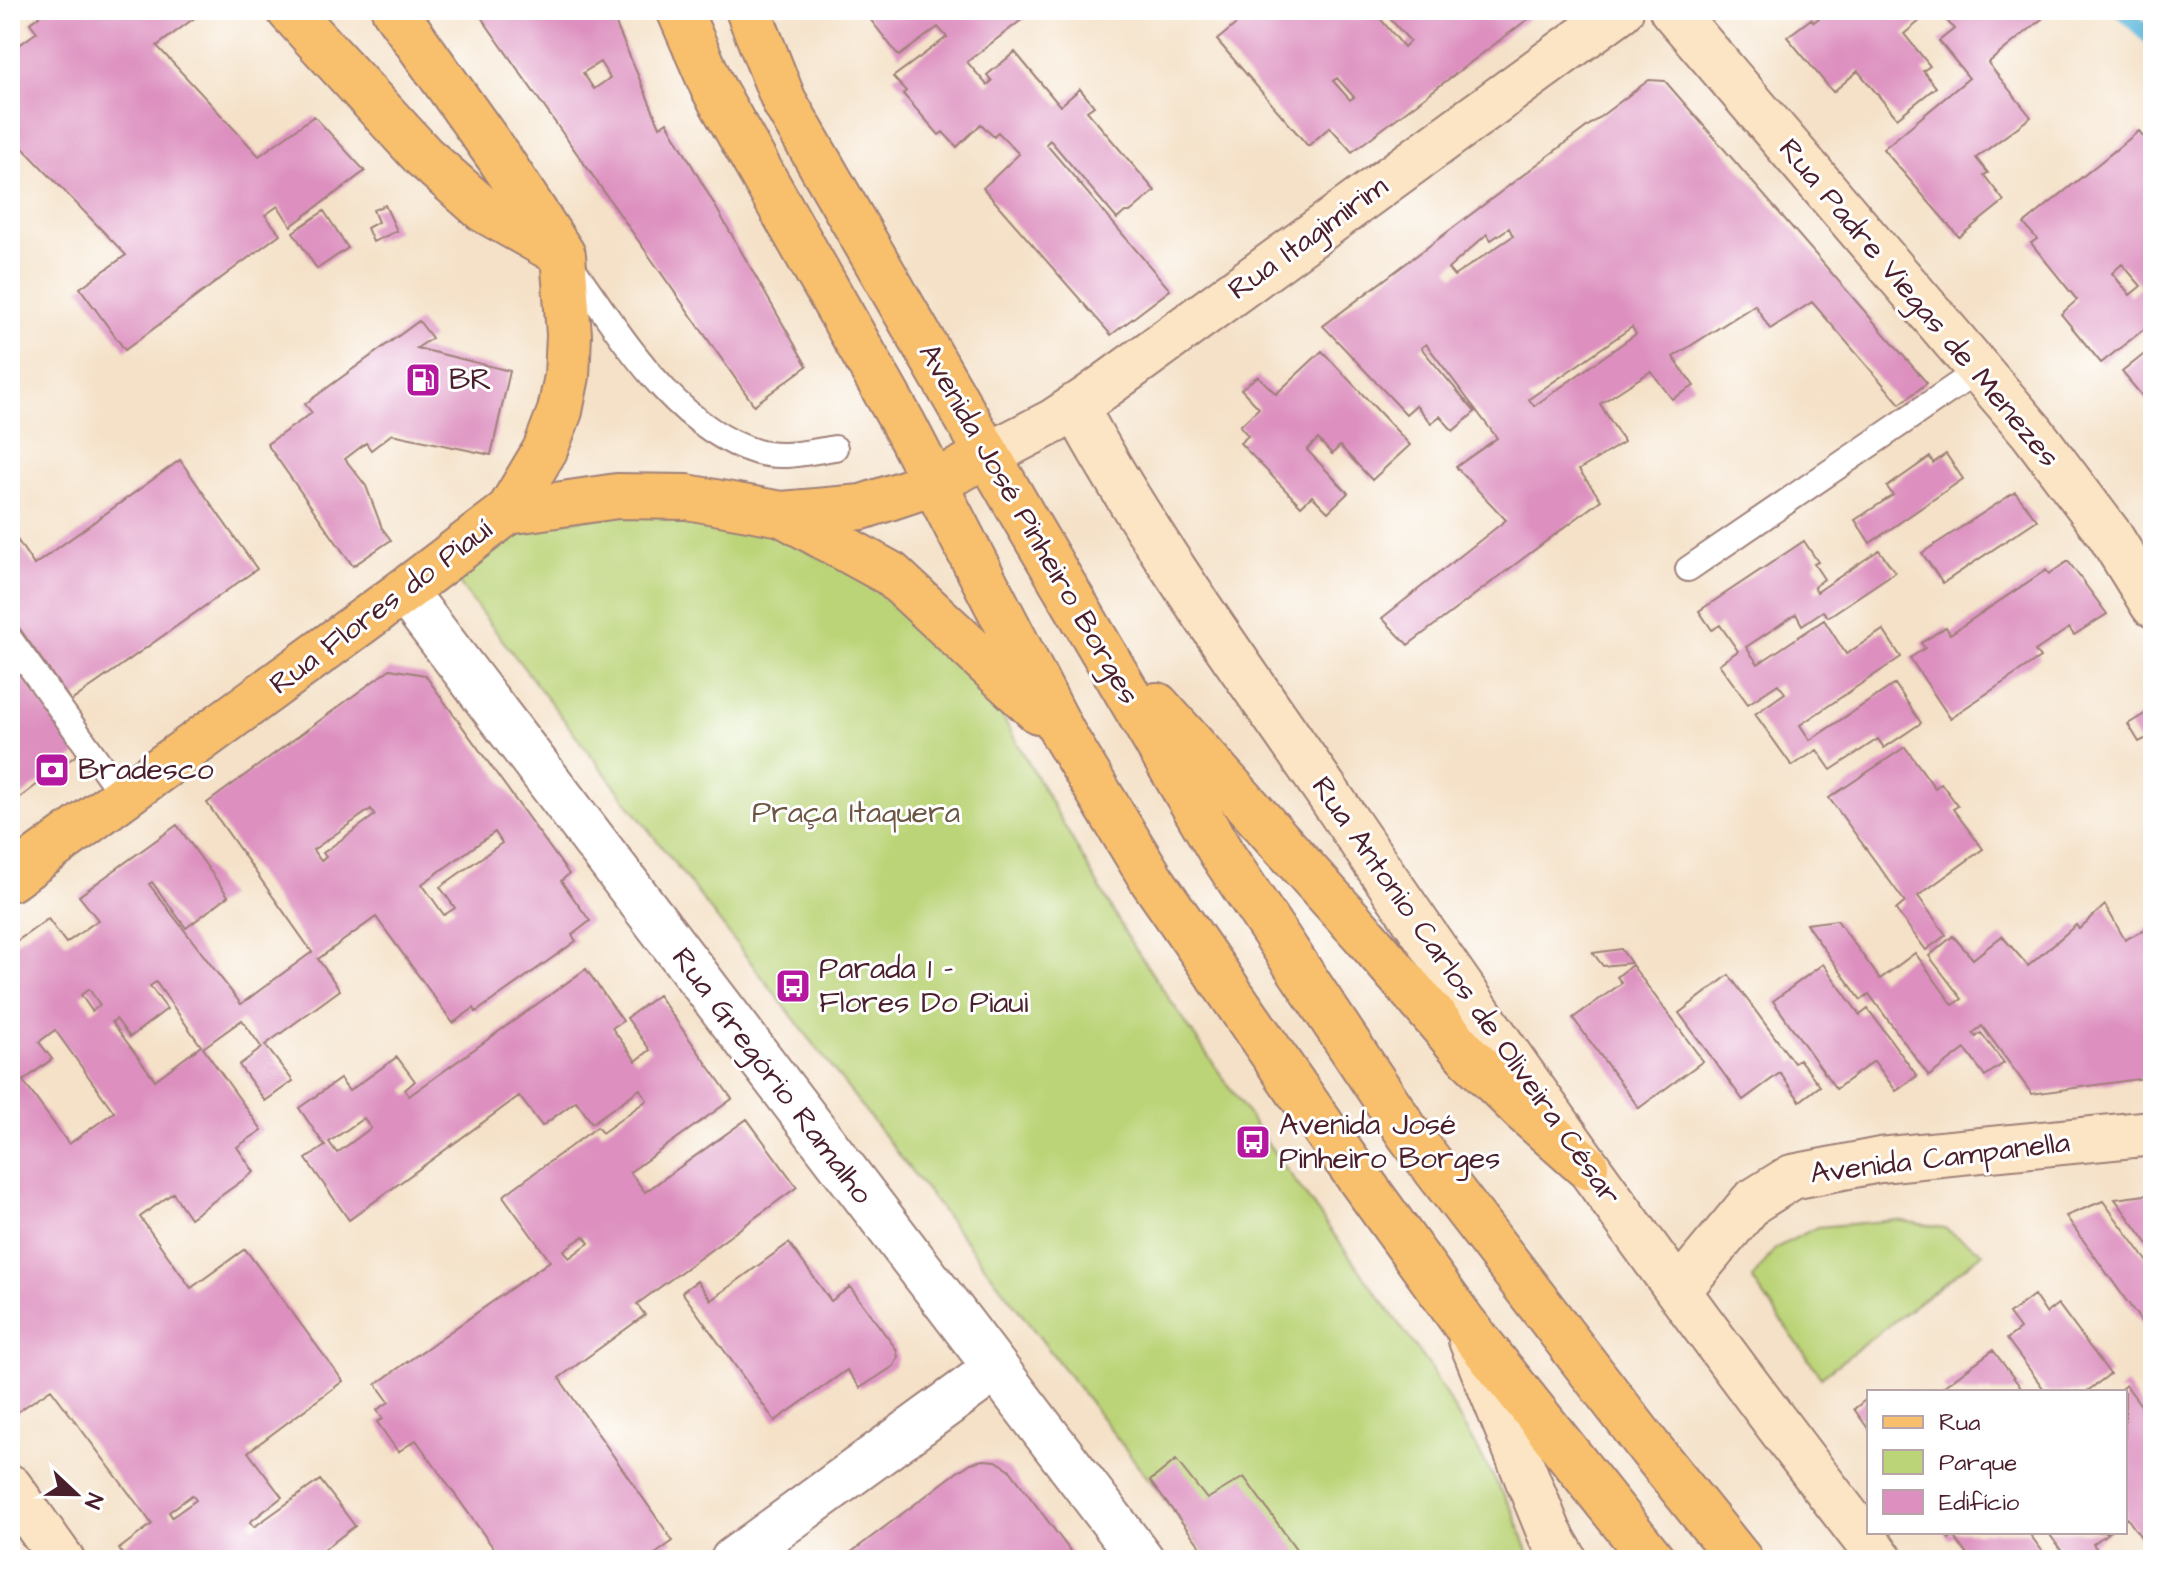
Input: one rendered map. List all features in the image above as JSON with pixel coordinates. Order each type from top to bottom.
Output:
[{"type":"main road","points":[[289,10],[423,156],[484,210],[563,255]]},
{"type":"main road","points":[[394,10],[498,156],[563,255],[569,335],[567,376],[560,411],[545,450],[508,512]]},
{"type":"main road","name":"Avenida José Pinheiro Borges","points":[[679,10],[712,86],[903,423],[1064,735],[1152,880],[1339,1150],[1464,1323],[1653,1560]]},
{"type":"main road","name":"Avenida José Pinheiro Borges","points":[[748,10],[784,101],[1222,854],[1410,1136],[1649,1447],[1740,1560]]},
{"type":"main road","name":"Rua Flores do Piauí","points":[[10,879],[508,512],[617,496],[687,497],[782,514],[862,507],[934,483],[988,455]]},
{"type":"main road","points":[[782,514],[891,574],[1064,735]]},
{"type":"main road","points":[[1086,624],[1468,1056],[1586,1166]]},
{"type":"street","name":"Rua Itagimirim","points":[[988,455],[1054,421],[1102,389],[1621,10]]},
{"type":"street","name":"Rua Padre Viegas de Menezes","points":[[1672,10],[2032,432],[2109,534],[2153,605]]},
{"type":"street","name":"Rua Antonio Carlos de Oliveira César","points":[[1075,406],[1131,504],[1431,946],[1586,1166],[1881,1560]]},
{"type":"street","name":"Rua Gregório Ramalho","points":[[404,591],[1142,1560]]},
{"type":"street","name":"Avenida Campanella","points":[[1679,1290],[1752,1202],[1792,1177],[1880,1160],[2153,1133]]},
{"type":"street","points":[[1464,1323],[1549,1532],[1565,1560]]},
{"type":"street","points":[[733,1560],[995,1369]]},
{"type":"street","points":[[10,1487],[62,1560]]},
{"type":"lane","points":[[563,255],[635,354],[687,413],[724,438],[758,452],[787,455],[835,448]]},
{"type":"lane","points":[[1688,569],[1979,370]]},
{"type":"lane","points":[[10,639],[123,796]]},
{"type":"green space","name":"Praça Itaquera","points":[[644,510],[762,529],[872,583],[994,702],[1130,941],[1266,1141],[1428,1364],[1514,1513],[1531,1560],[1211,1560],[457,581],[527,527]]},
{"type":"green space","points":[[1896,1220],[1944,1228],[1983,1253],[1821,1377],[1752,1279],[1776,1248],[1817,1227]]},
{"type":"building","points":[[47,10],[205,10],[157,46],[259,156],[314,116],[365,171],[291,226],[278,206],[265,215],[280,234],[125,350],[80,288],[126,255],[22,147],[10,156],[10,52],[37,32],[30,23]]},
{"type":"building","points":[[476,10],[610,10],[660,127],[667,122],[807,366],[754,405]],"holes":[[[600,62],[610,78],[594,89],[583,73]]]},
{"type":"building","points":[[863,10],[971,10],[975,15],[981,10],[1030,10],[1032,12],[967,62],[987,85],[992,81],[987,75],[1015,52],[1060,106],[1080,89],[1094,106],[1087,111],[1155,191],[1117,219],[1050,140],[1046,144],[1170,290],[1111,335],[983,188],[1019,154],[998,132],[994,137],[981,124],[957,147],[943,132],[939,135],[903,94],[906,91],[893,77],[947,37],[938,27],[899,56]]},
{"type":"building","points":[[1232,10],[1373,10],[1404,47],[1410,41],[1382,10],[1540,10],[1352,152],[1330,127],[1308,146],[1217,40],[1241,20]],"holes":[[[1337,78],[1354,97],[1350,100],[1333,81]]]},
{"type":"building","points":[[1829,10],[1933,10],[1904,34],[1930,66],[1923,71],[1936,87],[1897,118],[1858,71],[1833,92],[1787,37]]},
{"type":"building","points":[[2033,10],[2043,18],[1988,63],[2031,117],[1976,158],[1988,173],[1984,175],[2004,201],[1959,237],[1883,149],[1969,78],[1939,41],[1954,29],[1940,12]]},
{"type":"building","points":[[1649,80],[1665,81],[1927,383],[1900,404],[1812,302],[1770,329],[1755,305],[1673,357],[1694,386],[1672,399],[1651,371],[1600,404],[1624,442],[1579,470],[1601,500],[1408,645],[1382,618],[1506,520],[1456,467],[1497,438],[1426,344],[1421,348],[1475,412],[1453,431],[1440,416],[1431,423],[1416,405],[1406,414],[1323,326]],"holes":[[[1509,228],[1513,236],[1454,276],[1448,269],[1487,234],[1491,240]],[[1632,327],[1636,334],[1534,406],[1529,399]]]},
{"type":"building","points":[[2139,131],[2153,148],[2153,322],[2101,363],[2061,314],[2077,300],[2031,243],[2037,239],[2024,224]],"holes":[[[2122,264],[2141,286],[2130,295],[2112,273]]]},
{"type":"building","points":[[385,205],[397,231],[373,242],[367,228],[378,222],[373,210]]},
{"type":"building","points":[[324,211],[348,248],[317,269],[293,232]]},
{"type":"building","points":[[419,321],[432,338],[417,348],[510,371],[491,455],[392,434],[371,450],[366,443],[345,459],[366,486],[382,528],[391,540],[353,566],[267,444],[312,413],[305,404]]},
{"type":"building","points":[[2153,347],[2153,409],[2122,372]]},
{"type":"building","points":[[1322,351],[1410,445],[1372,480],[1340,446],[1332,454],[1318,439],[1307,450],[1348,493],[1328,512],[1312,496],[1301,506],[1240,443],[1248,436],[1240,426],[1259,408],[1241,389],[1258,376],[1276,394]]},
{"type":"building","points":[[1946,454],[1963,479],[1870,543],[1855,520],[1893,495],[1887,487],[1930,457],[1933,463]]},
{"type":"building","points":[[180,460],[257,569],[71,701],[10,615],[10,538],[14,535],[34,565]]},
{"type":"building","points":[[2015,492],[2037,520],[1943,583],[1922,553]]},
{"type":"building","points":[[1804,541],[1818,562],[1814,564],[1824,579],[1814,587],[1817,592],[1879,550],[1895,572],[1828,617],[1823,611],[1802,625],[1796,614],[1746,647],[1758,664],[1824,620],[1846,654],[1883,630],[1901,657],[1800,725],[1810,740],[1895,684],[1921,723],[1884,748],[1878,739],[1831,770],[1817,750],[1792,766],[1755,714],[1785,693],[1778,684],[1748,704],[1719,664],[1738,651],[1720,625],[1712,630],[1699,611]]},
{"type":"building","points":[[2068,561],[2107,614],[2074,635],[2069,628],[2035,651],[2040,658],[1950,718],[1910,658],[1925,648],[1921,643],[1946,627],[1950,634],[2046,570],[2049,574]]},
{"type":"building","points":[[10,658],[79,753],[10,805]]},
{"type":"building","points":[[390,669],[425,675],[569,874],[561,881],[590,921],[572,935],[576,941],[476,1012],[474,1008],[453,1023],[376,917],[318,959],[340,990],[265,1045],[293,1081],[265,1101],[239,1065],[262,1048],[242,1020],[203,1048],[262,1130],[237,1147],[254,1172],[190,1218],[173,1193],[140,1217],[191,1288],[245,1249],[343,1381],[248,1452],[282,1497],[250,1522],[254,1527],[320,1480],[355,1526],[310,1560],[126,1560],[119,1549],[152,1524],[51,1389],[13,1415],[10,1411],[10,984],[18,978],[10,967],[10,946],[48,919],[66,943],[98,920],[79,896],[177,825],[228,896],[186,928],[152,882],[149,884],[241,1004],[312,952],[207,803]],"holes":[[[371,809],[375,815],[323,853],[326,857],[321,861],[313,850]],[[495,832],[502,843],[440,887],[455,908],[444,915],[422,884]],[[156,982],[201,1046],[155,1080],[112,1022],[116,1019],[130,1037],[167,1009],[150,986]],[[89,989],[100,1005],[92,1011],[81,995]],[[55,1030],[114,1112],[69,1144],[23,1081],[52,1059],[39,1042]],[[192,1495],[196,1500],[172,1517],[169,1512]]]},
{"type":"building","points":[[2153,709],[2153,735],[2139,742],[2128,724]]},
{"type":"building","points":[[1905,747],[1935,788],[1941,783],[1958,806],[1953,809],[1983,849],[1918,896],[1946,935],[1926,950],[1896,910],[1905,902],[1829,798]]},
{"type":"building","points":[[2105,905],[2125,940],[2153,925],[2153,1077],[2032,1094],[1982,1026],[1973,1033],[1976,1037],[1981,1033],[2004,1063],[1985,1076],[1965,1049],[1929,1076],[1869,994],[1861,1000],[1806,924],[1837,920],[1880,979],[1915,953],[1953,1005],[1962,999],[1929,956],[1953,936],[1973,959],[2002,936],[2028,966],[2076,925],[2079,929]]},
{"type":"building","points":[[1621,949],[1631,963],[1603,966],[1593,953]]},
{"type":"building","points":[[1823,964],[1860,1015],[1868,1009],[1917,1076],[1896,1091],[1874,1061],[1836,1089],[1773,1001]]},
{"type":"building","points":[[1632,965],[1703,1061],[1639,1108],[1573,1018],[1622,983],[1617,977]]},
{"type":"building","points":[[586,969],[623,1021],[612,1028],[636,1061],[650,1050],[627,1018],[658,995],[732,1099],[630,1172],[645,1192],[747,1119],[797,1187],[637,1304],[645,1315],[559,1378],[673,1541],[647,1560],[502,1560],[416,1440],[398,1452],[377,1422],[383,1419],[377,1410],[389,1402],[376,1384],[550,1261],[503,1196],[597,1127],[602,1133],[647,1100],[640,1089],[592,1123],[576,1101],[542,1126],[519,1096],[349,1220],[306,1159],[325,1146],[299,1108],[340,1079],[349,1091],[397,1057],[415,1081],[405,1090],[409,1096]],"holes":[[[364,1118],[371,1128],[337,1153],[329,1142]],[[584,1236],[589,1243],[569,1258],[564,1250]]]},
{"type":"building","points":[[1729,975],[1794,1063],[1799,1059],[1820,1086],[1800,1101],[1780,1073],[1743,1100],[1679,1013]]},
{"type":"building","points":[[2153,1194],[2153,1251],[2115,1199]]},
{"type":"building","points":[[2103,1201],[2153,1269],[2153,1338],[2066,1216]]},
{"type":"building","points":[[789,1243],[831,1301],[850,1287],[896,1349],[898,1357],[894,1366],[860,1388],[847,1370],[775,1421],[682,1292],[697,1281],[711,1300]]},
{"type":"building","points":[[2034,1295],[2046,1313],[2058,1304],[2110,1374],[2089,1390],[2045,1390],[2007,1339],[2020,1329],[2009,1314]]},
{"type":"building","points":[[1993,1350],[2023,1390],[1945,1390],[1943,1387]]},
{"type":"building","points":[[2126,1385],[2153,1422],[2153,1543],[2148,1547],[2127,1518],[2127,1390],[2120,1390]]},
{"type":"building","points":[[1867,1399],[1867,1427],[1854,1409]]},
{"type":"building","points":[[1176,1460],[1207,1499],[1244,1477],[1304,1560],[1211,1560],[1150,1481]]},
{"type":"building","points":[[996,1461],[1009,1469],[1077,1560],[841,1560],[956,1473],[971,1463]]},
{"type":"building","points":[[1945,1534],[2030,1534],[2049,1560],[1971,1560],[1953,1536],[1949,1539]]},
{"type":"building","points":[[2049,1534],[2106,1534],[2093,1544],[2105,1560],[2068,1560]]},
{"type":"waterway","points":[[2122,10],[2153,40]]},
{"type":"place","name":"BR","points":[[423,380]]},
{"type":"place","name":"Bradesco","points":[[52,770]]},
{"type":"place","name":"Parada 1 - Flores Do Piaui","points":[[793,986]]},
{"type":"place","name":"Avenida José Pinheiro Borges","points":[[1253,1142]]}]
